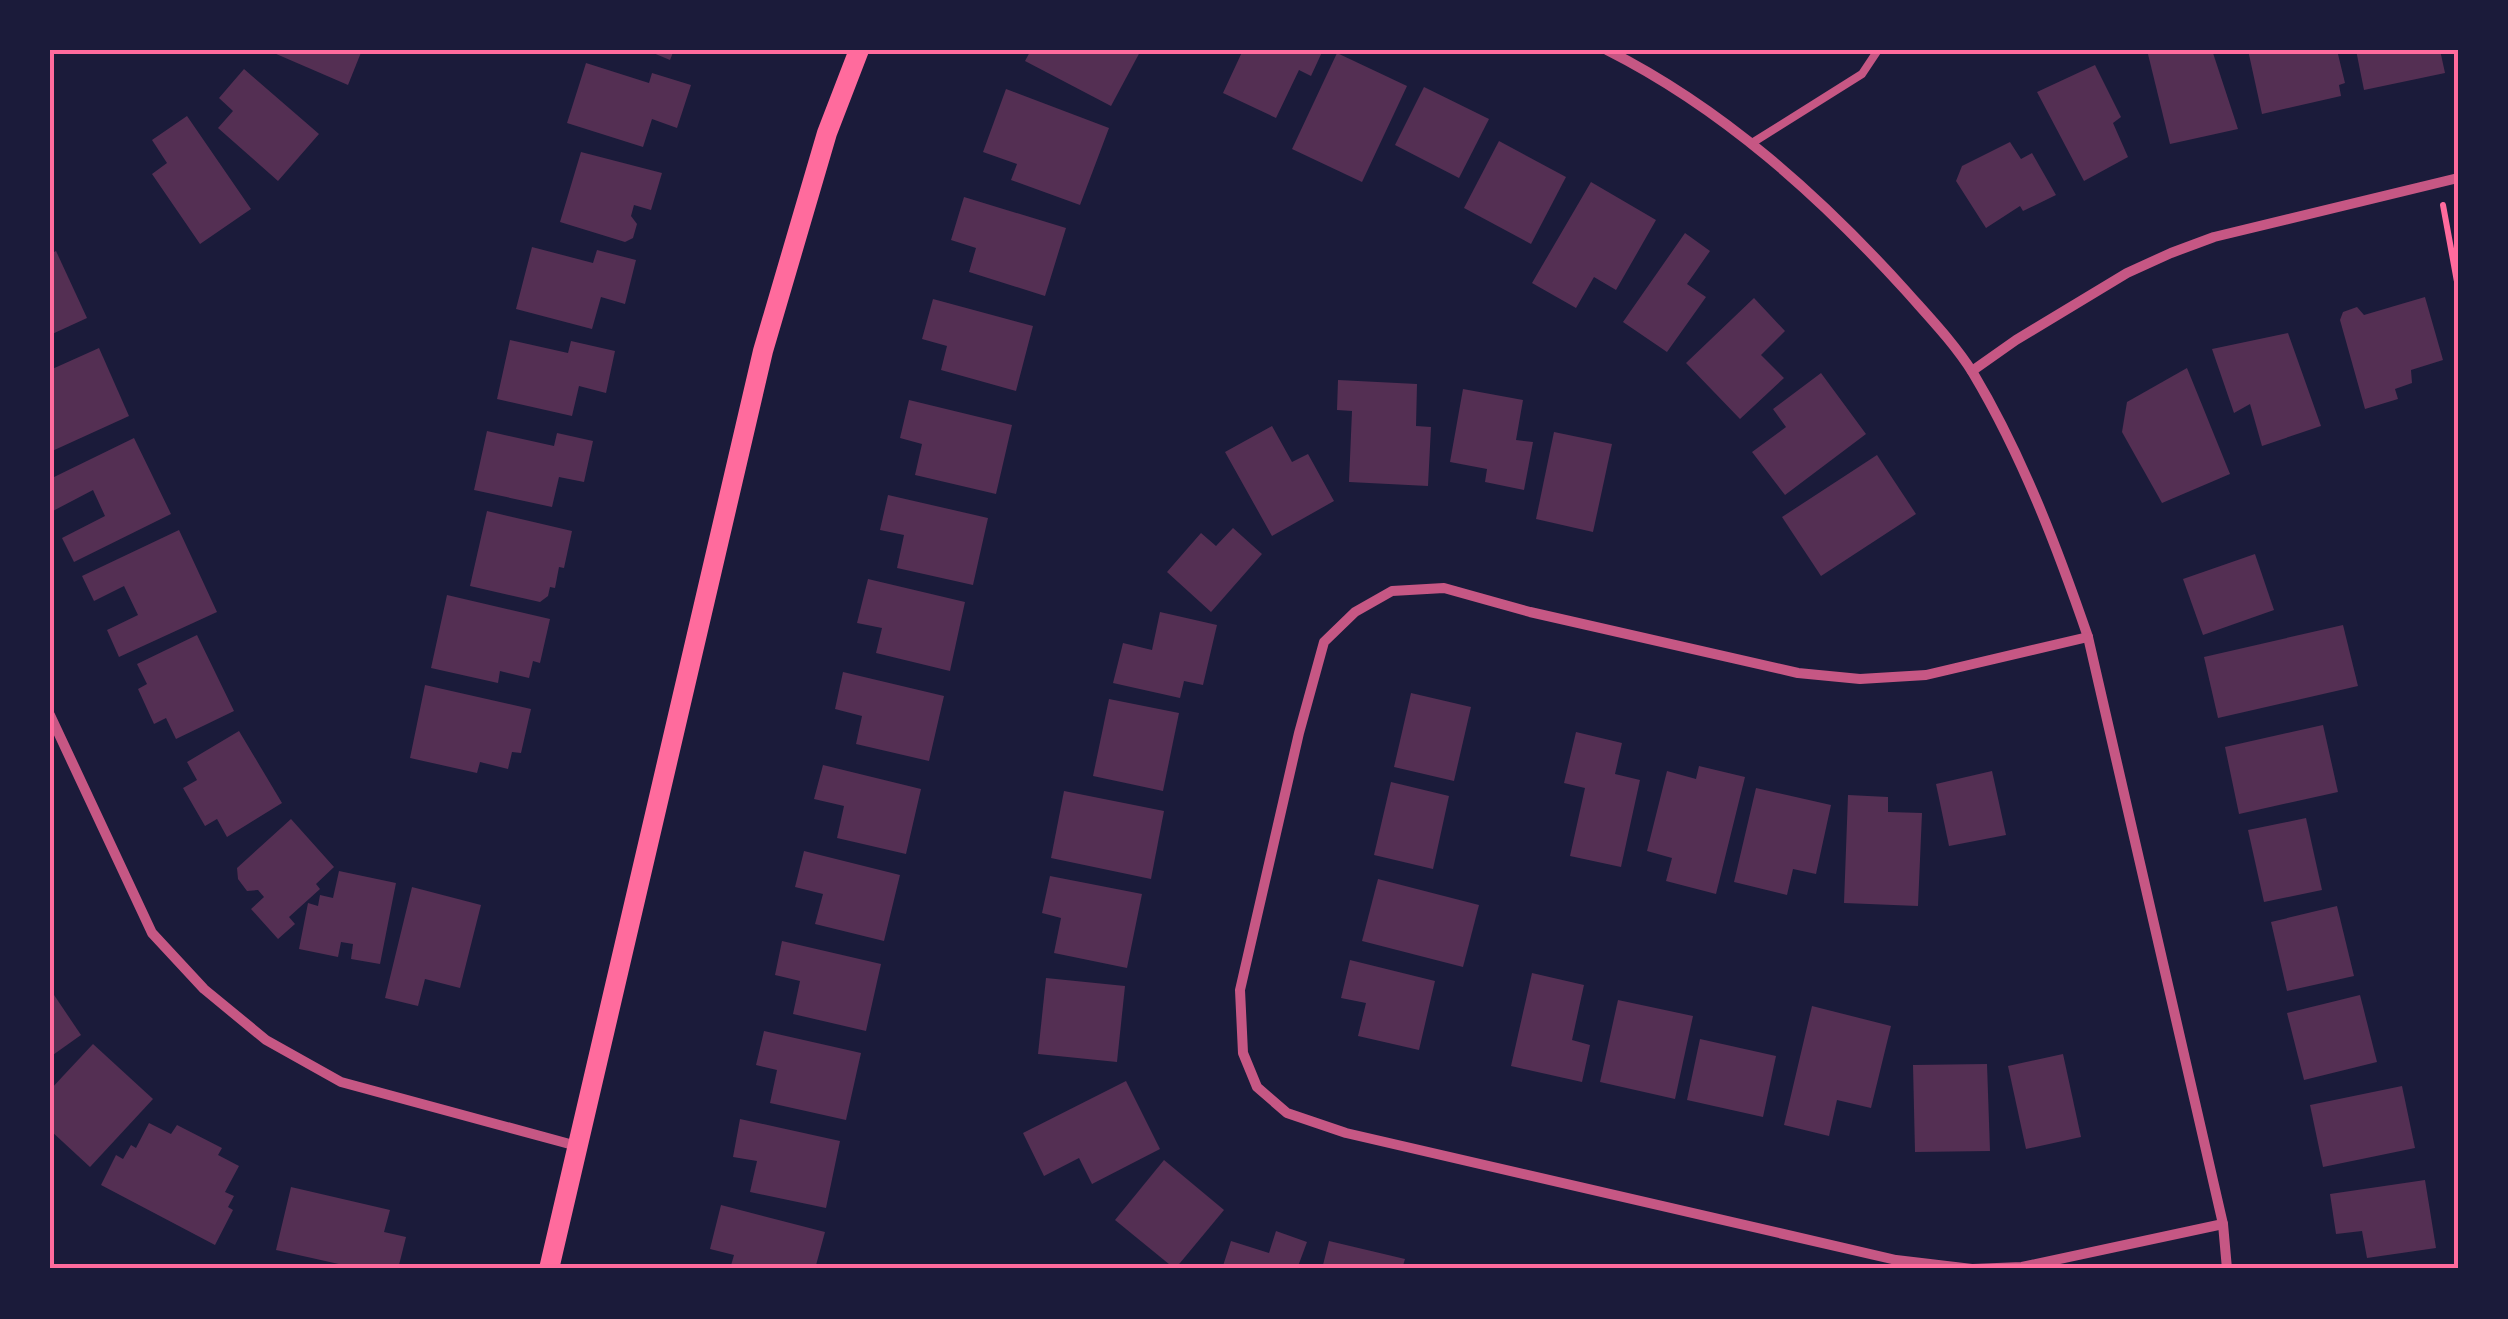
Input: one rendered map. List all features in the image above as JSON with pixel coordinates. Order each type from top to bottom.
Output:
[{"type":"main road","points":[[549,1269],[763,351],[827,133],[859,50]]},
{"type":"street","points":[[1607,50],[1694,101],[1752,143],[1844,225],[1972,372],[2057,547],[2088,637],[2223,1224],[2228,1269]]},
{"type":"street","points":[[1972,372],[2016,340],[2126,273],[2171,253],[2214,237],[2458,178]]},
{"type":"street","points":[[2088,637],[1926,675],[1860,679],[1798,673],[1530,612],[1444,588],[1392,591],[1354,612],[1324,642],[1299,732],[1240,990],[1243,1053],[1258,1087],[1287,1113],[1346,1133],[1896,1260],[1972,1268],[2022,1267],[2223,1224]]},
{"type":"street","points":[[50,715],[152,932],[204,989],[266,1040],[341,1082],[578,1146]]},
{"type":"lane","points":[[1752,143],[1862,74],[1878,50]]},
{"type":"path","points":[[2438,182],[2458,287]]},
{"type":"building","points":[[267,50],[362,50],[348,85]]},
{"type":"building","points":[[646,50],[674,50],[670,60]]},
{"type":"building","points":[[1031,50],[1141,50],[1111,106],[1025,61]]},
{"type":"building","points":[[1243,50],[1323,50],[1311,76],[1299,70],[1276,118],[1223,93]]},
{"type":"building","points":[[2147,50],[2212,50],[2238,129],[2170,144]]},
{"type":"building","points":[[2248,50],[2337,50],[2345,83],[2339,85],[2341,96],[2262,114]]},
{"type":"building","points":[[2356,50],[2440,50],[2445,73],[2364,90]]},
{"type":"building","points":[[1337,53],[1407,86],[1362,182],[1292,149]]},
{"type":"building","points":[[586,63],[649,83],[652,73],[691,85],[677,128],[652,119],[643,147],[567,123]]},
{"type":"building","points":[[2095,65],[2121,117],[2113,123],[2128,157],[2084,181],[2037,92]]},
{"type":"building","points":[[244,69],[319,134],[278,181],[218,128],[233,111],[219,98]]},
{"type":"building","points":[[1424,87],[1489,119],[1459,178],[1395,145]]},
{"type":"building","points":[[1006,89],[1109,128],[1080,205],[1011,180],[1017,164],[983,152]]},
{"type":"building","points":[[187,116],[251,209],[200,244],[152,174],[167,163],[152,140]]},
{"type":"building","points":[[1499,141],[1566,177],[1531,244],[1464,208]]},
{"type":"building","points":[[2010,142],[2021,159],[2032,153],[2056,195],[2023,211],[2020,206],[1986,228],[1956,181],[1962,166]]},
{"type":"building","points":[[581,152],[662,173],[651,210],[634,205],[631,216],[637,224],[633,238],[625,242],[560,222]]},
{"type":"building","points":[[1591,182],[1656,220],[1616,290],[1594,277],[1576,308],[1532,283]]},
{"type":"building","points":[[964,197],[1066,228],[1045,296],[969,272],[976,248],[951,240]]},
{"type":"building","points":[[1685,233],[1710,251],[1687,284],[1706,297],[1667,352],[1623,322]]},
{"type":"building","points":[[532,247],[593,263],[597,250],[636,260],[625,304],[601,297],[592,329],[516,309]]},
{"type":"building","points":[[56,251],[87,318],[50,335],[50,254]]},
{"type":"building","points":[[2425,297],[2443,360],[2411,370],[2412,383],[2395,389],[2398,399],[2365,409],[2340,320],[2343,312],[2357,307],[2364,315]]},
{"type":"building","points":[[1754,298],[1785,331],[1761,355],[1784,378],[1740,419],[1686,363]]},
{"type":"building","points":[[933,299],[1033,326],[1016,391],[941,370],[947,346],[922,339]]},
{"type":"building","points":[[2288,333],[2321,426],[2262,446],[2250,404],[2234,413],[2212,349]]},
{"type":"building","points":[[510,340],[568,353],[571,341],[615,351],[606,393],[579,386],[572,416],[497,399]]},
{"type":"building","points":[[99,348],[129,416],[50,452],[50,370]]},
{"type":"building","points":[[2187,368],[2230,474],[2162,503],[2122,432],[2127,402]]},
{"type":"building","points":[[1821,373],[1866,434],[1785,495],[1752,452],[1786,427],[1773,409]]},
{"type":"building","points":[[1338,380],[1417,384],[1416,426],[1431,427],[1428,486],[1349,482],[1352,411],[1337,410]]},
{"type":"building","points":[[1463,389],[1523,400],[1516,440],[1533,442],[1524,490],[1485,482],[1487,469],[1450,462]]},
{"type":"building","points":[[909,400],[1012,425],[996,494],[915,475],[922,444],[900,438]]},
{"type":"building","points":[[1272,426],[1292,462],[1308,454],[1334,501],[1272,536],[1225,452]]},
{"type":"building","points":[[487,431],[554,446],[557,433],[593,441],[584,482],[559,477],[552,507],[474,490]]},
{"type":"building","points":[[1554,432],[1612,444],[1593,532],[1536,519]]},
{"type":"building","points":[[134,438],[171,514],[74,562],[62,538],[105,516],[93,490],[51,512],[50,479]]},
{"type":"building","points":[[1877,455],[1916,514],[1821,576],[1782,517]]},
{"type":"building","points":[[888,495],[988,518],[973,585],[897,568],[904,535],[880,530]]},
{"type":"building","points":[[487,511],[572,531],[555,588],[550,587],[548,596],[540,602],[470,586]]},
{"type":"building","points":[[1233,528],[1262,554],[1211,612],[1167,572],[1201,533],[1216,546]]},
{"type":"building","points":[[179,530],[217,612],[119,657],[107,630],[138,615],[124,586],[94,601],[82,576]]},
{"type":"building","points":[[2255,554],[2274,610],[2203,635],[2183,579]]},
{"type":"building","points":[[868,579],[965,602],[950,671],[876,653],[882,628],[857,623]]},
{"type":"building","points":[[447,595],[550,619],[540,663],[533,661],[529,678],[500,671],[498,683],[431,668]]},
{"type":"building","points":[[1160,612],[1217,625],[1203,685],[1184,681],[1180,698],[1113,683],[1123,643],[1152,650]]},
{"type":"building","points":[[2343,625],[2358,686],[2218,718],[2204,657]]},
{"type":"building","points":[[197,635],[234,711],[176,739],[166,718],[154,724],[138,689],[147,684],[137,664]]},
{"type":"building","points":[[843,672],[944,696],[929,761],[856,744],[862,716],[835,709]]},
{"type":"building","points":[[425,685],[531,709],[521,753],[512,752],[508,769],[480,762],[477,773],[410,758]]},
{"type":"building","points":[[1411,693],[1471,707],[1454,781],[1394,767]]},
{"type":"building","points":[[1109,699],[1179,713],[1163,791],[1093,776]]},
{"type":"building","points":[[2323,725],[2338,792],[2239,814],[2225,747]]},
{"type":"building","points":[[239,731],[282,803],[227,837],[217,819],[205,826],[183,788],[197,780],[187,762]]},
{"type":"building","points":[[1576,732],[1622,743],[1615,774],[1640,780],[1621,867],[1570,856],[1585,788],[1564,783]]},
{"type":"building","points":[[823,765],[921,789],[906,854],[837,838],[844,806],[814,799]]},
{"type":"building","points":[[1699,766],[1745,777],[1716,894],[1666,881],[1672,858],[1647,851],[1667,771],[1696,779]]},
{"type":"building","points":[[1992,771],[2006,835],[1949,846],[1936,784]]},
{"type":"building","points":[[1391,782],[1449,796],[1433,869],[1374,855]]},
{"type":"building","points":[[1756,788],[1831,805],[1816,874],[1793,869],[1787,895],[1734,882]]},
{"type":"building","points":[[1064,791],[1164,811],[1151,879],[1051,858]]},
{"type":"building","points":[[1848,795],[1888,797],[1888,812],[1922,813],[1918,906],[1844,903]]},
{"type":"building","points":[[2306,818],[2322,890],[2264,902],[2248,830]]},
{"type":"building","points":[[291,819],[334,867],[316,884],[320,889],[289,917],[295,924],[278,939],[251,909],[264,897],[258,890],[247,891],[238,879],[237,868]]},
{"type":"building","points":[[804,851],[900,875],[884,941],[815,924],[823,894],[795,887]]},
{"type":"building","points":[[339,871],[396,883],[380,964],[351,959],[353,944],[341,942],[338,957],[299,949],[308,903],[318,906],[320,895],[333,898]]},
{"type":"building","points":[[1050,876],[1142,894],[1127,968],[1054,953],[1061,918],[1042,913]]},
{"type":"building","points":[[1378,879],[1479,905],[1463,967],[1362,941]]},
{"type":"building","points":[[412,887],[481,905],[460,988],[425,979],[418,1006],[385,998]]},
{"type":"building","points":[[2337,906],[2354,976],[2287,991],[2271,922]]},
{"type":"building","points":[[782,941],[881,964],[866,1031],[793,1014],[800,981],[775,975]]},
{"type":"building","points":[[1350,960],[1435,981],[1419,1050],[1358,1036],[1366,1003],[1341,998]]},
{"type":"building","points":[[1532,973],[1584,985],[1572,1040],[1590,1045],[1582,1082],[1511,1066]]},
{"type":"building","points":[[1046,978],[1125,986],[1117,1062],[1038,1054]]},
{"type":"building","points":[[50,989],[81,1035],[50,1057]]},
{"type":"building","points":[[2360,995],[2377,1062],[2304,1080],[2287,1013]]},
{"type":"building","points":[[1618,1000],[1693,1016],[1675,1099],[1600,1082]]},
{"type":"building","points":[[1812,1006],[1891,1026],[1871,1108],[1837,1100],[1829,1136],[1784,1125]]},
{"type":"building","points":[[764,1031],[861,1053],[846,1120],[770,1103],[777,1070],[756,1065]]},
{"type":"building","points":[[1700,1039],[1776,1056],[1763,1117],[1687,1100]]},
{"type":"building","points":[[93,1044],[153,1099],[90,1167],[50,1130],[50,1090]]},
{"type":"building","points":[[2063,1054],[2081,1137],[2026,1149],[2008,1066]]},
{"type":"building","points":[[1987,1064],[1990,1151],[1915,1152],[1913,1065]]},
{"type":"building","points":[[1126,1081],[1160,1149],[1092,1184],[1079,1158],[1044,1176],[1023,1133]]},
{"type":"building","points":[[2402,1086],[2415,1148],[2323,1167],[2310,1105]]},
{"type":"building","points":[[740,1119],[840,1141],[826,1208],[750,1192],[757,1161],[733,1157]]},
{"type":"building","points":[[149,1123],[171,1134],[177,1125],[222,1148],[218,1155],[239,1166],[225,1192],[234,1196],[228,1207],[233,1210],[215,1245],[101,1185],[116,1155],[123,1159],[131,1145],[136,1148]]},
{"type":"building","points":[[1164,1160],[1224,1210],[1175,1269],[1115,1220]]},
{"type":"building","points":[[2425,1180],[2436,1248],[2367,1258],[2362,1231],[2336,1234],[2330,1194]]},
{"type":"building","points":[[291,1187],[390,1210],[384,1232],[406,1237],[398,1269],[361,1269],[276,1250]]},
{"type":"building","points":[[721,1205],[825,1232],[815,1269],[730,1269],[734,1255],[710,1249]]},
{"type":"building","points":[[1276,1231],[1307,1242],[1297,1269],[1222,1269],[1231,1241],[1269,1253]]},
{"type":"building","points":[[1329,1241],[1405,1259],[1402,1269],[1322,1269]]}]
